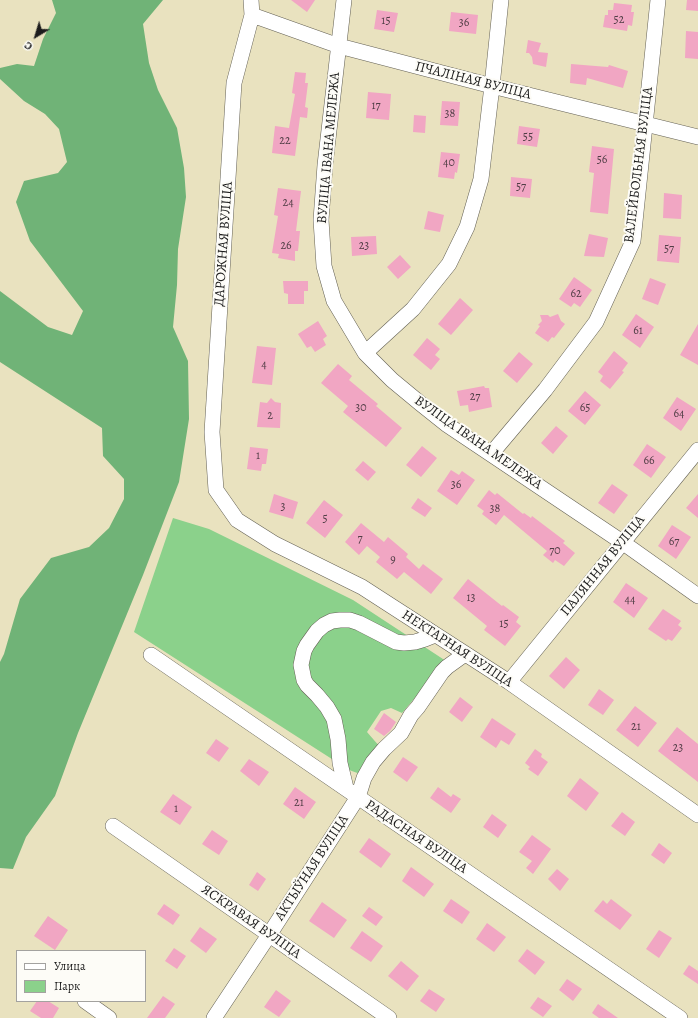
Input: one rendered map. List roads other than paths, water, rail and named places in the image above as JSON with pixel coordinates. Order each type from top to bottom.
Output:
[{"type":"street","name":"ВУЛІЦА ІВАНА МЕЛЕЖА","points":[[344,0],[321,220],[324,266],[334,301],[365,353],[392,380],[421,404],[446,424],[622,542],[698,596]]},
{"type":"street","points":[[365,353],[413,309],[445,270],[467,227],[480,179],[501,0]]},
{"type":"street","name":"ВАЛЕЙБОЛЬНАЯ ВУЛІЦА","points":[[491,454],[545,390],[596,322],[633,241],[658,0]]},
{"type":"street","name":"ПЧАЛІНАЯ ВУЛІЦА","points":[[251,7],[339,46],[698,137]]},
{"type":"street","name":"ДАРОЖНАЯ ВУЛІЦА","points":[[216,490],[212,432],[234,83],[251,7]]},
{"type":"street","name":"ПАЛЯННАЯ ВУЛІЦА","points":[[509,682],[698,450]]},
{"type":"street","name":"НЕКТАРНАЯ ВУЛІЦА","points":[[216,490],[237,520],[275,544],[362,587],[509,682],[698,815]]},
{"type":"street","points":[[352,793],[340,763],[334,718],[328,707],[304,680],[302,658],[307,644],[317,631],[324,625],[332,621],[340,620],[350,620],[359,623],[396,642],[404,643],[425,639],[435,635]]},
{"type":"street","name":"АКТЫЎНАЯ ВУЛІЦА","points":[[214,1018],[269,935],[352,793],[364,778],[373,762],[401,733],[411,715],[442,672],[465,654]]},
{"type":"street","name":"РАДАСНАЯ ВУЛІЦА","points":[[151,655],[680,1018]]},
{"type":"street","name":"ЯСКРАВАЯ ВУЛІЦА","points":[[113,826],[389,1018]]},
{"type":"street","points":[[86,1002],[109,1018]]}]
